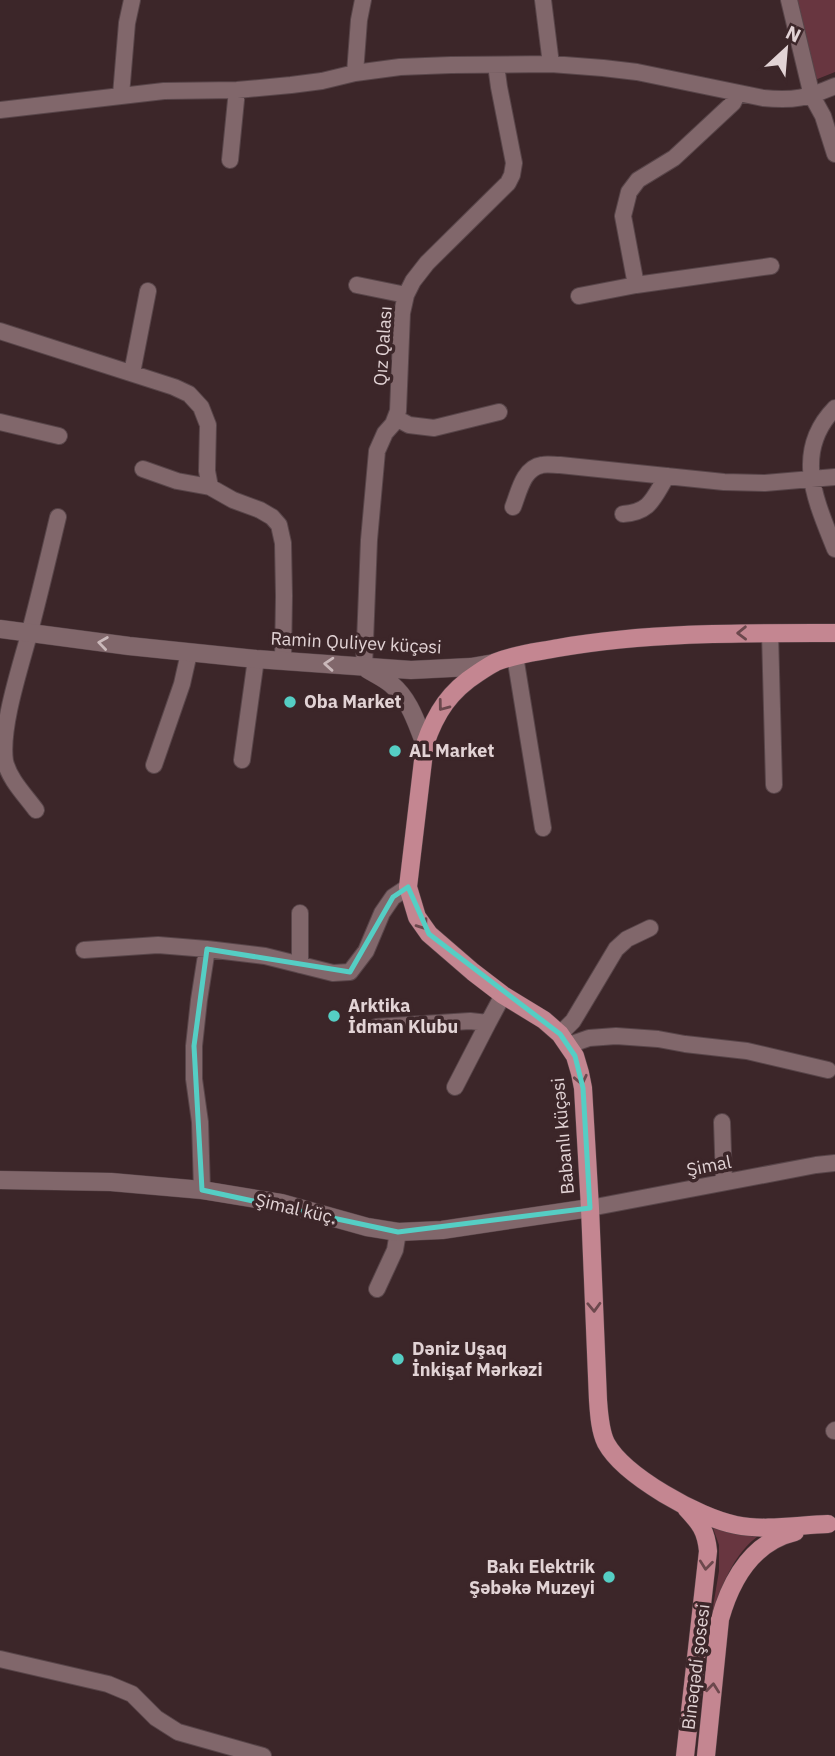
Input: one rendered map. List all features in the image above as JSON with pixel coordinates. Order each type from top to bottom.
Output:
[{"type":"main road","name":"Ramin Quliyev küçəsi","points":[[495,663],[515,656],[648,636],[835,633]]},
{"type":"main road","points":[[495,663],[465,682],[442,706],[432,722],[425,744],[408,887],[417,917],[429,934],[503,995],[544,1020],[565,1040]]},
{"type":"main road","name":"Babanlı küçəsi","points":[[565,1040],[577,1065],[583,1088],[598,1401],[606,1441],[629,1469],[684,1505]]},
{"type":"main road","points":[[684,1505],[734,1525],[749,1527],[831,1524]]},
{"type":"main road","name":"Binəqədi şosesi","points":[[684,1505],[701,1524],[708,1551],[685,1756]]},
{"type":"main road","name":"Binəqədi şosesi","points":[[706,1756],[720,1619],[734,1581],[758,1550],[770,1541],[785,1534],[831,1524]]},
{"type":"street","points":[[121,95],[127,23],[132,0]]},
{"type":"street","points":[[355,72],[363,0]]},
{"type":"street","points":[[543,0],[551,64]]},
{"type":"street","points":[[789,0],[812,96],[823,117],[835,154]]},
{"type":"street","points":[[0,110],[164,91],[237,90],[322,81],[355,72],[400,66],[551,64],[603,68],[637,72],[780,100],[812,96],[835,86]]},
{"type":"street","name":"Qız Qalası","points":[[364,667],[369,540],[377,451],[396,418],[402,313],[406,295],[427,263],[508,183],[512,175],[514,163],[496,65]]},
{"type":"street","points":[[230,160],[237,90]]},
{"type":"street","points":[[636,285],[623,216],[629,192],[638,180],[674,158],[733,103],[738,93]]},
{"type":"street","points":[[579,296],[771,265]]},
{"type":"street","points":[[357,285],[406,295]]},
{"type":"street","points":[[132,373],[148,291]]},
{"type":"street","points":[[0,331],[189,394],[201,407],[208,425],[207,471],[210,487]]},
{"type":"street","points":[[835,408],[825,418],[811,451],[811,480],[818,507],[835,549]]},
{"type":"street","points":[[396,418],[409,425],[434,428],[499,412]]},
{"type":"street","points":[[0,422],[58,436]]},
{"type":"street","points":[[513,507],[523,480],[529,471],[540,465],[560,464],[724,482],[765,483],[835,477]]},
{"type":"street","points":[[143,469],[177,481],[210,487],[233,500],[260,510],[279,525],[284,556],[283,660]]},
{"type":"street","points":[[624,514],[645,509],[667,476]]},
{"type":"street","points":[[36,810],[10,774],[4,759],[4,736],[8,710],[58,517]]},
{"type":"street","name":"Ramin Quliyev küçəsi","points":[[0,629],[189,653],[364,667],[448,669],[495,663]]},
{"type":"street","points":[[770,633],[774,785]]},
{"type":"street","points":[[154,765],[182,684],[189,653]]},
{"type":"street","points":[[515,656],[543,828]]},
{"type":"street","points":[[242,760],[256,659]]},
{"type":"street","points":[[364,667],[391,684],[403,697],[412,711],[425,744]]},
{"type":"street","points":[[84,950],[158,945],[207,949],[265,957],[333,973],[351,972],[366,951],[382,913],[393,897],[408,887]]},
{"type":"street","points":[[300,914],[300,965]]},
{"type":"street","points":[[650,928],[627,939],[616,949],[573,1021],[565,1040],[616,1036],[658,1039],[747,1051],[828,1070]]},
{"type":"street","points":[[202,1190],[194,1046],[207,949]]},
{"type":"street","points":[[454,1087],[503,995]]},
{"type":"street","points":[[376,1027],[470,1021],[488,1023]]},
{"type":"street","points":[[722,1122],[724,1182]]},
{"type":"street","name":"Şimal","points":[[590,1208],[835,1163]]},
{"type":"street","name":"Şimal küç.","points":[[0,1180],[111,1182],[202,1190],[281,1203],[367,1227],[398,1232],[442,1230],[590,1208]]},
{"type":"street","points":[[377,1289],[391,1261],[398,1232]]},
{"type":"street","points":[[0,1659],[108,1684],[132,1694],[156,1718],[178,1731],[242,1754],[263,1756]]},
{"type":"highlighted area","points":[[408,887],[429,934],[560,1034],[575,1056],[583,1088],[590,1208],[398,1232],[202,1190],[194,1046],[207,949],[350,972],[393,897]]},
{"type":"shaded area","points":[[795,0],[835,0],[835,72],[815,80]]},
{"type":"shaded area","points":[[713,1528],[738,1534],[761,1534],[736,1559],[712,1613],[719,1571],[719,1545]]},
{"type":"place","name":"Oba Market","points":[[290,702]]},
{"type":"place","name":"AL Market","points":[[395,751]]},
{"type":"place","name":"Arktika İdman Klubu","points":[[334,1016]]},
{"type":"place","name":"Dəniz Uşaq İnkişaf Mərkəzi","points":[[398,1359]]},
{"type":"place","name":"Bakı Elektrik Şəbəkə Muzeyi","points":[[609,1577]]}]
